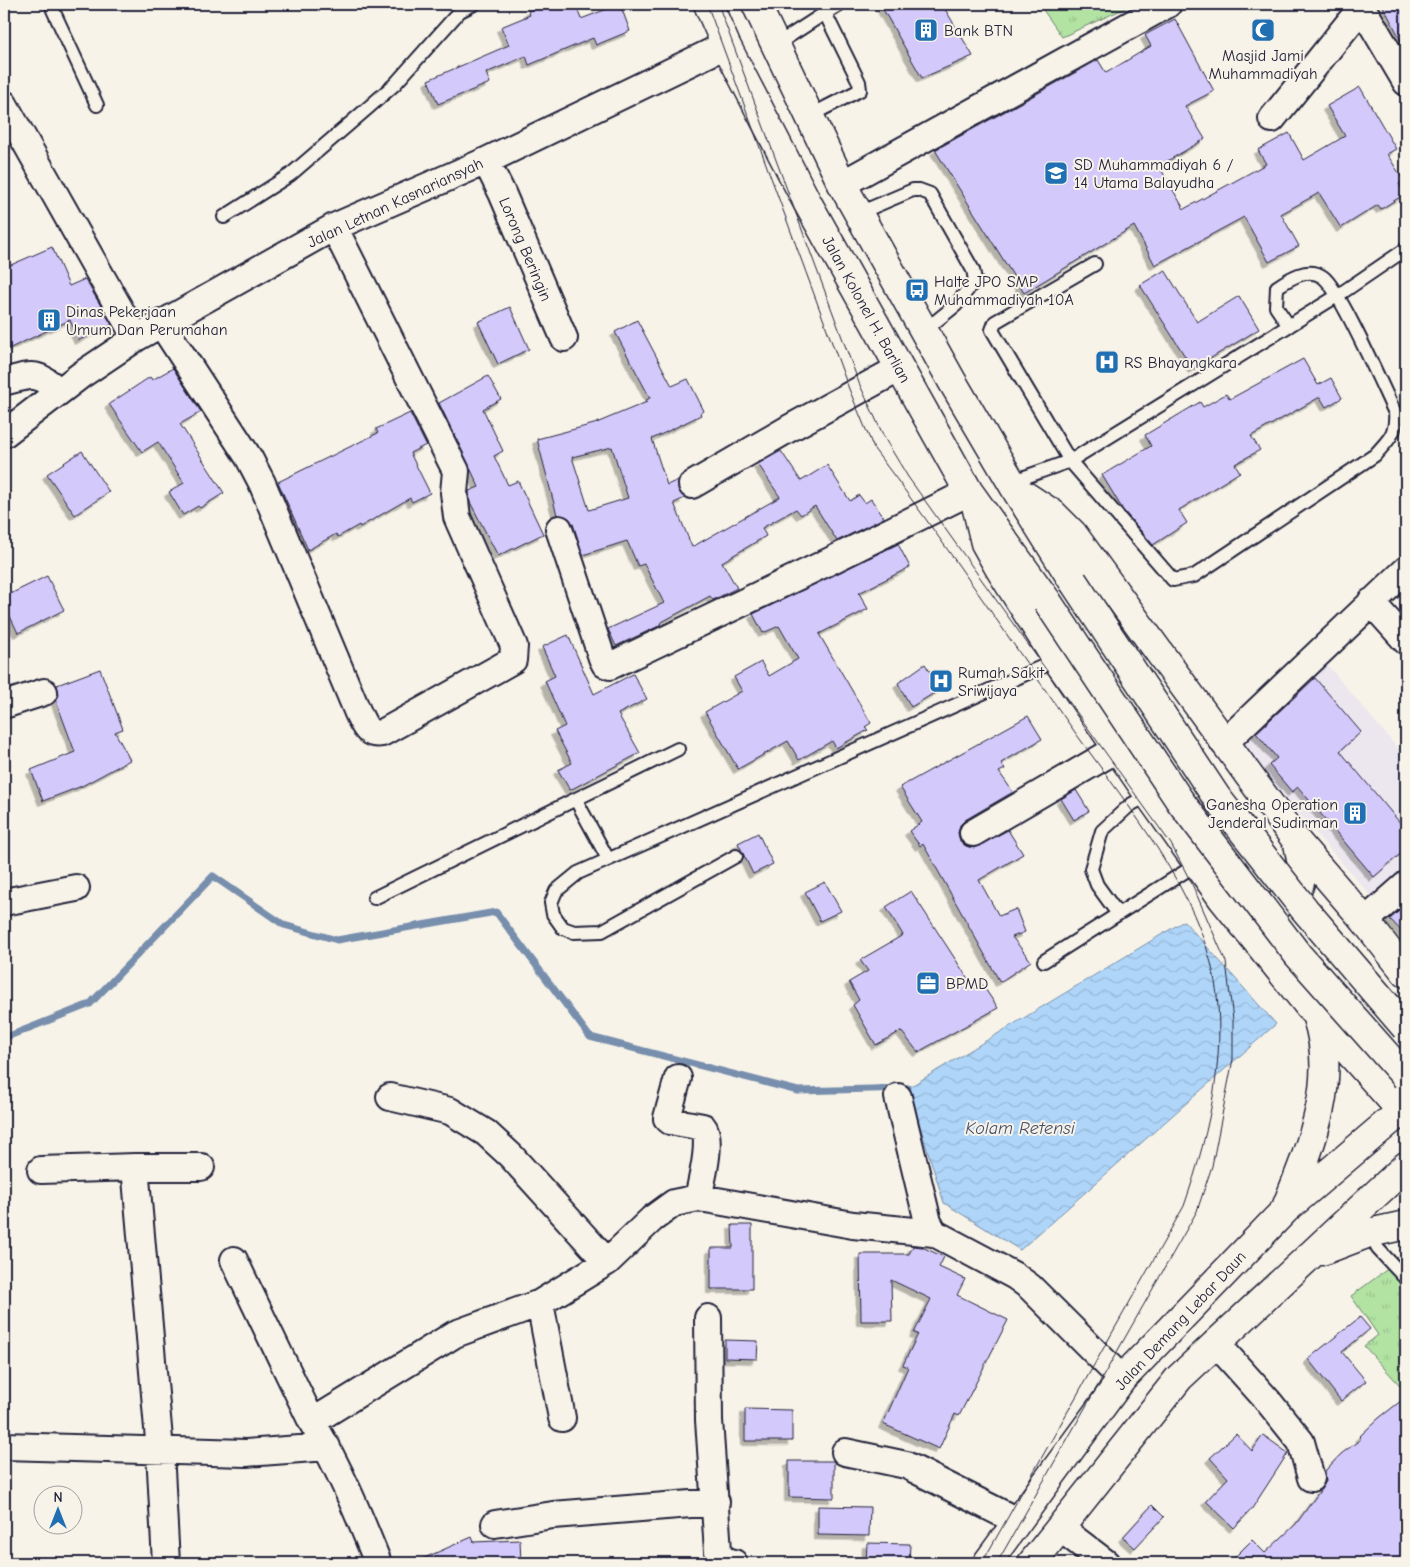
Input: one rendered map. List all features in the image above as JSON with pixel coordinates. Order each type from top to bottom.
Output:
[{"type":"highway","name":"Jalan Kolonel H. Barlian","points":[[708,4],[726,45],[807,202],[972,496],[1047,601],[1180,800],[1298,955],[1406,1076]]},
{"type":"highway","points":[[756,4],[774,46],[842,184],[952,381],[1073,581],[1217,798],[1305,910],[1406,1028]]},
{"type":"highway","points":[[1014,486],[1053,514],[1073,534],[1298,843],[1401,962]]},
{"type":"highway","points":[[972,496],[985,543],[1057,660],[1197,864],[1316,1016],[1405,1111]]},
{"type":"highway","points":[[1222,898],[1250,911],[1273,910],[1299,886],[1302,878],[1303,870],[1298,843]]},
{"type":"highway","points":[[1286,1209],[1317,1123],[1322,1095],[1325,1049],[1316,1016]]},
{"type":"highway","name":"Jalan Demang Lebar Daun","points":[[987,1563],[1122,1379],[1286,1209],[1405,1111]]},
{"type":"highway","points":[[1032,1563],[1179,1378],[1406,1166]]},
{"type":"highway","points":[[1307,1258],[1369,1233],[1406,1225]]},
{"type":"street","points":[[842,184],[1168,4]]},
{"type":"street","points":[[1272,119],[1361,6],[1406,82]]},
{"type":"street","name":"Jalan Letnan Kasnariansyah","points":[[4,434],[59,391],[136,338],[334,227],[486,161],[726,45]]},
{"type":"street","points":[[4,104],[136,338]]},
{"type":"street","name":"Lorong Beringin","points":[[486,161],[502,193],[564,338]]},
{"type":"street","points":[[161,324],[249,458],[262,483],[368,731],[378,734],[389,730],[512,660],[514,646],[457,517],[454,493],[456,471],[334,227]]},
{"type":"street","points":[[692,485],[790,428],[900,368]]},
{"type":"street","points":[[4,382],[30,375],[44,378],[59,391]]},
{"type":"street","points":[[559,529],[602,658],[605,664],[610,666],[972,496]]},
{"type":"street","points":[[1224,743],[1406,570]]},
{"type":"street","points":[[1371,602],[1406,641]]},
{"type":"street","points":[[4,705],[44,692]]},
{"type":"street","points":[[974,833],[1117,749]]},
{"type":"street","points":[[1366,921],[1406,885]]},
{"type":"street","points":[[4,902],[76,888]]},
{"type":"street","points":[[678,1078],[667,1118],[670,1121],[703,1127],[707,1133],[705,1165],[698,1198]]},
{"type":"street","points":[[390,1097],[450,1111],[486,1133],[511,1156],[607,1262]]},
{"type":"street","points":[[898,1097],[928,1222],[934,1233]]},
{"type":"street","points":[[135,1167],[160,1451],[166,1563]]},
{"type":"street","points":[[41,1170],[201,1167]]},
{"type":"street","points":[[312,1422],[455,1334],[540,1303],[607,1262],[652,1219],[674,1203],[698,1198],[853,1224],[934,1233],[1015,1276],[1030,1287],[1122,1379]]},
{"type":"street","points":[[234,1260],[312,1422],[327,1447],[362,1522],[378,1563]]},
{"type":"street","points":[[540,1303],[562,1418]]},
{"type":"street","points":[[708,1318],[709,1420],[719,1556],[722,1560],[734,1563]]},
{"type":"street","points":[[1216,1343],[1268,1401],[1301,1442],[1311,1478]]},
{"type":"street","points":[[4,1446],[246,1453],[327,1447]]},
{"type":"street","points":[[845,1452],[906,1465],[1017,1521]]},
{"type":"street","points":[[495,1524],[553,1515],[716,1502]]},
{"type":"street","points":[[1060,1528],[1106,1563]]},
{"type":"lane","points":[[53,4],[97,105]]},
{"type":"lane","points":[[224,217],[290,175],[395,84],[458,7],[474,4]]},
{"type":"lane","points":[[774,46],[840,4]]},
{"type":"lane","points":[[809,116],[860,90],[860,82],[825,12]]},
{"type":"lane","points":[[859,213],[914,190],[930,194],[973,270],[975,280],[956,305],[925,330]]},
{"type":"lane","points":[[1014,486],[1070,461],[1337,296],[1406,249]]},
{"type":"lane","points":[[1095,264],[995,322],[992,330],[1070,461],[1173,580],[1194,576],[1375,455],[1392,436],[1396,426],[1395,413],[1337,296],[1323,277],[1313,274],[1293,276],[1277,287],[1276,307],[1289,326]]},
{"type":"lane","points":[[736,856],[602,931],[574,932],[563,928],[553,914],[551,903],[556,891],[578,873],[1057,660]]},
{"type":"lane","points":[[374,898],[678,749]]},
{"type":"lane","points":[[1118,914],[1097,885],[1091,869],[1102,831],[1130,805],[1149,795]]},
{"type":"lane","points":[[576,800],[608,859]]},
{"type":"lane","points":[[1044,961],[1197,864]]},
{"type":"lane","points":[[1369,1233],[1378,1249],[1406,1279]]},
{"type":"shaded area","points":[[1323,660],[1406,758],[1406,936],[1235,741]]},
{"type":"green space","points":[[1039,4],[1134,4],[1062,37]]},
{"type":"green space","points":[[1389,1268],[1406,1286],[1406,1392],[1364,1346],[1378,1335],[1351,1296]]},
{"type":"water","name":"Kolam Retensi","points":[[1184,921],[1276,1024],[1020,1250],[944,1203],[908,1088]]},
{"type":"building","points":[[546,4],[575,4],[581,19],[620,4],[630,31],[596,45],[593,38],[529,65],[526,56],[486,73],[490,83],[438,104],[428,80],[509,45],[501,27],[530,15],[528,11]]},
{"type":"building","name":"Bank BTN","points":[[880,4],[942,4],[973,56],[922,78]]},
{"type":"building","points":[[1382,4],[1406,4],[1406,50]]},
{"type":"building","points":[[1175,19],[1214,91],[1185,106],[1205,139],[1159,166],[1184,209],[1266,164],[1258,150],[1289,133],[1304,160],[1345,136],[1327,106],[1360,87],[1396,149],[1387,154],[1404,181],[1399,184],[1405,194],[1381,209],[1378,205],[1341,228],[1319,193],[1281,214],[1299,246],[1269,262],[1244,217],[1155,265],[1134,226],[1024,293],[935,150],[1098,60],[1106,73],[1151,46],[1145,35]]},
{"type":"building","points":[[52,247],[69,286],[85,279],[112,325],[79,340],[70,320],[4,351],[4,268]]},
{"type":"building","points":[[1165,270],[1197,322],[1239,296],[1259,329],[1193,369],[1140,285]]},
{"type":"building","points":[[510,307],[529,349],[498,364],[478,322]]},
{"type":"building","points":[[637,320],[672,386],[688,379],[704,411],[700,413],[701,415],[652,439],[667,485],[678,480],[679,492],[685,498],[674,503],[692,547],[780,497],[758,464],[781,451],[801,481],[827,465],[850,501],[859,495],[865,503],[871,499],[884,518],[837,541],[815,506],[801,515],[796,509],[762,528],[766,536],[722,562],[737,588],[713,600],[710,596],[660,623],[661,625],[616,646],[608,629],[664,603],[644,564],[638,566],[627,541],[583,555],[573,524],[569,518],[557,515],[537,439],[594,424],[647,402],[646,400],[650,398],[615,332]],"holes":[[[612,447],[628,498],[589,510],[572,457]]]},
{"type":"building","points":[[1303,359],[1318,385],[1331,378],[1342,398],[1326,407],[1320,397],[1251,436],[1260,450],[1235,464],[1240,472],[1179,510],[1187,523],[1153,545],[1123,510],[1102,475],[1151,446],[1145,435],[1200,402],[1203,407],[1226,394],[1230,399]]},
{"type":"building","points":[[173,368],[201,412],[180,424],[224,493],[200,508],[198,506],[183,515],[169,492],[184,483],[158,442],[142,452],[109,404],[150,377],[152,380]]},
{"type":"building","points":[[488,376],[501,399],[483,409],[503,451],[494,456],[508,485],[518,481],[543,534],[498,556],[470,502],[469,491],[479,487],[439,403]]},
{"type":"building","points":[[410,413],[426,445],[410,453],[430,493],[412,502],[410,498],[360,527],[359,525],[338,537],[336,534],[308,550],[278,482],[378,433],[376,429]]},
{"type":"building","points":[[82,451],[109,492],[75,515],[47,474]]},
{"type":"building","points":[[898,544],[910,567],[859,593],[868,609],[819,634],[871,723],[865,727],[868,730],[836,748],[832,741],[799,760],[788,741],[738,769],[705,712],[742,691],[734,677],[761,662],[769,676],[798,659],[779,626],[763,633],[753,614]]},
{"type":"building","points":[[47,576],[64,610],[18,633],[4,604],[4,597]]},
{"type":"building","points":[[568,635],[594,694],[633,674],[647,699],[618,714],[640,753],[570,790],[558,770],[572,763],[555,731],[565,726],[545,681],[555,676],[542,647]]},
{"type":"building","points":[[925,664],[941,689],[911,707],[898,683]]},
{"type":"building","points":[[100,669],[123,729],[115,732],[130,760],[82,786],[43,801],[31,770],[75,752],[56,701],[59,695],[57,685]]},
{"type":"building","points":[[1315,678],[1361,732],[1340,751],[1406,830],[1406,849],[1374,877],[1298,787],[1292,792],[1269,765],[1277,758],[1256,733]]},
{"type":"building","points":[[1028,716],[1042,739],[1001,763],[1005,769],[999,772],[1013,792],[965,820],[960,825],[958,833],[960,841],[966,846],[974,848],[1008,830],[1023,854],[979,880],[999,916],[1016,909],[1025,932],[1012,937],[1031,961],[1000,982],[923,844],[920,846],[909,831],[922,822],[900,787]]},
{"type":"building","points":[[1076,790],[1089,811],[1074,820],[1061,799]]},
{"type":"building","points":[[758,833],[773,864],[753,874],[738,843]]},
{"type":"building","points":[[825,882],[841,911],[820,921],[805,892]]},
{"type":"building","points":[[911,891],[974,988],[981,983],[998,1008],[918,1052],[901,1031],[876,1045],[853,1005],[859,1000],[849,982],[868,971],[860,960],[903,935],[886,907]]},
{"type":"building","points":[[1406,905],[1406,936],[1390,919]]},
{"type":"building","points":[[732,1225],[752,1225],[752,1289],[711,1289],[711,1248],[733,1248]]},
{"type":"building","points":[[913,1246],[922,1247],[944,1257],[939,1267],[965,1279],[957,1295],[1008,1320],[959,1416],[955,1414],[939,1449],[883,1424],[908,1367],[903,1365],[918,1334],[914,1333],[931,1299],[891,1280],[892,1321],[861,1321],[860,1254],[909,1254]]},
{"type":"building","points":[[1360,1317],[1370,1329],[1342,1352],[1366,1381],[1341,1401],[1308,1359]]},
{"type":"building","points":[[725,1340],[758,1341],[757,1359],[725,1358]]},
{"type":"building","points":[[1406,1397],[1406,1563],[1229,1563],[1252,1540],[1265,1553],[1296,1524],[1326,1481],[1325,1471],[1341,1454],[1361,1439],[1359,1437],[1379,1418]]},
{"type":"building","points":[[745,1409],[792,1410],[792,1441],[745,1441]]},
{"type":"building","points":[[1236,1434],[1252,1451],[1263,1435],[1288,1453],[1251,1510],[1234,1528],[1206,1501],[1228,1478],[1210,1458]]},
{"type":"building","points":[[789,1461],[834,1461],[834,1498],[789,1497]]},
{"type":"building","points":[[1152,1505],[1164,1517],[1135,1548],[1123,1537]]},
{"type":"building","points":[[818,1506],[870,1507],[869,1536],[818,1535]]},
{"type":"building","points":[[472,1537],[474,1542],[520,1540],[521,1563],[413,1563]]},
{"type":"building","points":[[867,1543],[910,1544],[909,1563],[866,1563]]},
{"type":"waterway","points":[[4,1038],[90,1004],[213,876],[284,925],[337,940],[496,912],[590,1037],[798,1091],[908,1088]]},
{"type":"tram line","points":[[707,4],[849,389],[874,449],[948,550],[1150,837],[1169,867],[1186,898],[1200,930],[1211,963],[1217,993],[1219,1023],[1215,1086],[1202,1148],[1184,1206],[982,1563]]},
{"type":"tram line","points":[[718,4],[859,383],[885,439],[908,477],[1171,844],[1192,884],[1226,962],[1233,1020],[1233,1059],[1212,1166],[1197,1211],[997,1563]]},
{"type":"place","name":"Bank BTN","points":[[926,30]]},
{"type":"place","name":"Masjid Jami Muhammadiyah","points":[[1263,30]]},
{"type":"place","name":"SD Muhammadiyah 6 / 14 Utama Balayudha","points":[[1056,173]]},
{"type":"place","name":"Halte JPO SMP Muhammadiyah 10A","points":[[917,290]]},
{"type":"place","name":"Dinas Pekerjaan Umum Dan Perumahan","points":[[49,320]]},
{"type":"place","name":"RS Bhayangkara","points":[[1107,362]]},
{"type":"place","name":"Rumah Sakit Sriwijaya","points":[[941,681]]},
{"type":"place","name":"Ganesha Operation Jenderal Sudirman","points":[[1355,813]]},
{"type":"place","name":"BPMD","points":[[928,983]]}]
